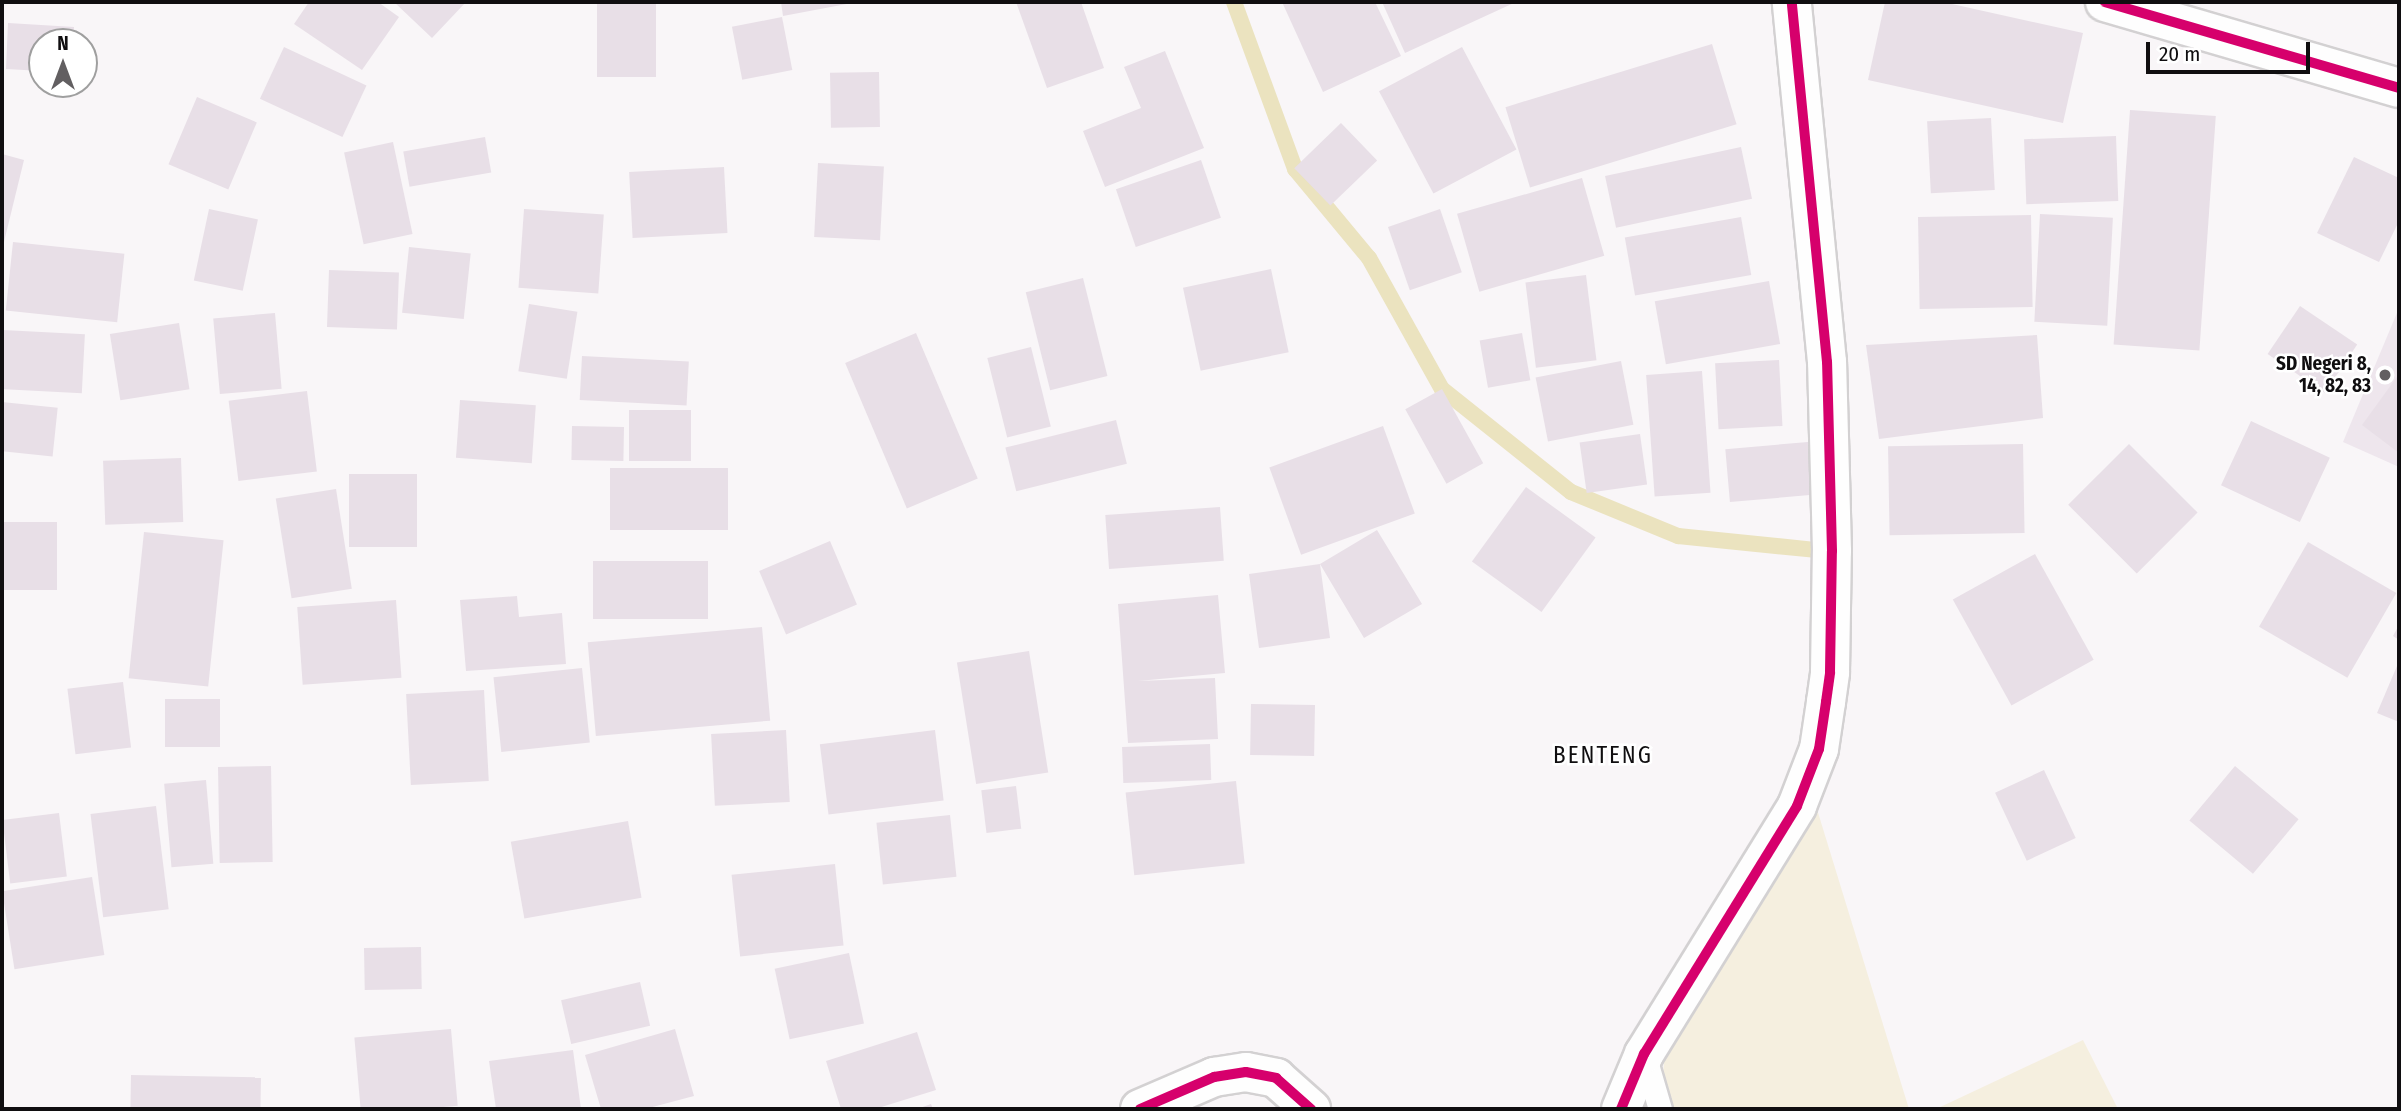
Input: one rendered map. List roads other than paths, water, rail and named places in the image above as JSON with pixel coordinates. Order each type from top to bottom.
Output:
[{"type":"street","points":[[1621,1109],[1644,1054],[1797,806],[1819,749],[1830,672],[1832,551],[1827,362],[1792,2]]},
{"type":"street","points":[[2105,2],[2399,88]]},
{"type":"street","points":[[1140,1109],[1214,1077],[1246,1072],[1276,1078],[1311,1109]]},
{"type":"lane","points":[[1644,1054],[1660,1109]]},
{"type":"waterway","points":[[1234,2],[1295,169],[1369,258],[1442,389],[1571,492],[1678,536],[1817,550]]},
{"type":"place","name":"SD Negeri 8, 14, 82, 83","points":[[2385,375]]},
{"type":"district","name":"BENTENG","points":[[1603,755]]}]
